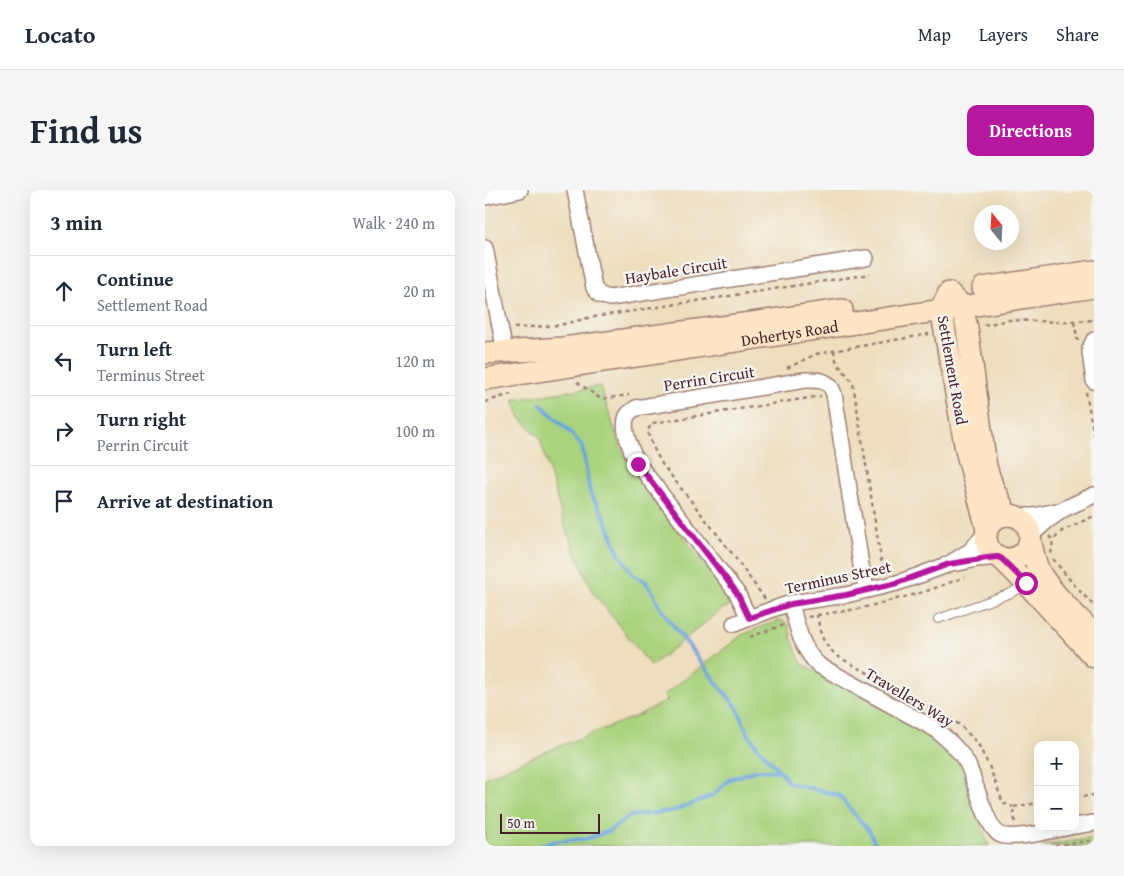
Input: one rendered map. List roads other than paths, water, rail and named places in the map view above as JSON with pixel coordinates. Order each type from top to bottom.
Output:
[{"type":"main road","name":"Dohertys Road","points":[[485,379],[951,303],[1094,271]]},
{"type":"main road","name":"Dohertys Road","points":[[495,353],[573,347],[759,322],[1094,287]]},
{"type":"main road","name":"Settlement Road","points":[[951,303],[967,328],[986,467],[993,488],[1011,516]]},
{"type":"main road","name":"Settlement Road","points":[[951,303],[945,331],[966,450],[986,531]]},
{"type":"main road","points":[[1094,634],[1044,579],[1037,568],[1029,530],[1025,524],[1020,519],[1011,516],[995,519],[986,531],[986,540],[992,553],[1000,558],[1027,584],[1094,658]]},
{"type":"main road","points":[[1000,558],[1008,560],[1021,555],[1029,545],[1030,537]]},
{"type":"street","points":[[485,197],[520,190]]},
{"type":"street","name":"Haybale Circuit","points":[[575,190],[594,288],[600,295],[610,298],[866,258]]},
{"type":"street","points":[[485,248],[501,329],[495,353]]},
{"type":"street","points":[[1090,385],[1090,348],[1094,340]]},
{"type":"street","name":"Perrin Circuit","points":[[749,618],[737,593],[638,464],[628,440],[625,424],[630,412],[636,408],[805,380],[827,383],[832,387],[834,394],[862,571],[867,590]]},
{"type":"street","points":[[1030,537],[1048,520],[1064,509],[1094,495]]},
{"type":"street","points":[[1011,516],[1033,516],[1064,509]]},
{"type":"street","name":"Terminus Street","points":[[949,564],[970,551],[986,531]]},
{"type":"street","name":"Terminus Street","points":[[734,624],[791,604],[846,595],[897,583],[949,564],[987,558],[1000,558]]},
{"type":"street","name":"Travellers Way","points":[[791,604],[801,642],[820,666],[935,729],[950,741],[967,762],[989,822],[999,835],[1006,837],[1018,836],[1047,831]]},
{"type":"street","points":[[1079,825],[1094,823]]},
{"type":"lane","points":[[938,619],[1011,594],[1027,584]]},
{"type":"waterway","points":[[540,404],[582,446],[590,493],[604,516],[619,553],[633,575],[645,581],[654,594],[659,606],[737,707],[747,732],[759,749],[780,771]]},
{"type":"waterway","points":[[539,846],[556,841],[586,839],[609,831],[630,816],[673,811],[712,796],[730,779],[757,770],[780,771],[789,783],[838,795],[870,832],[876,846]]}]
